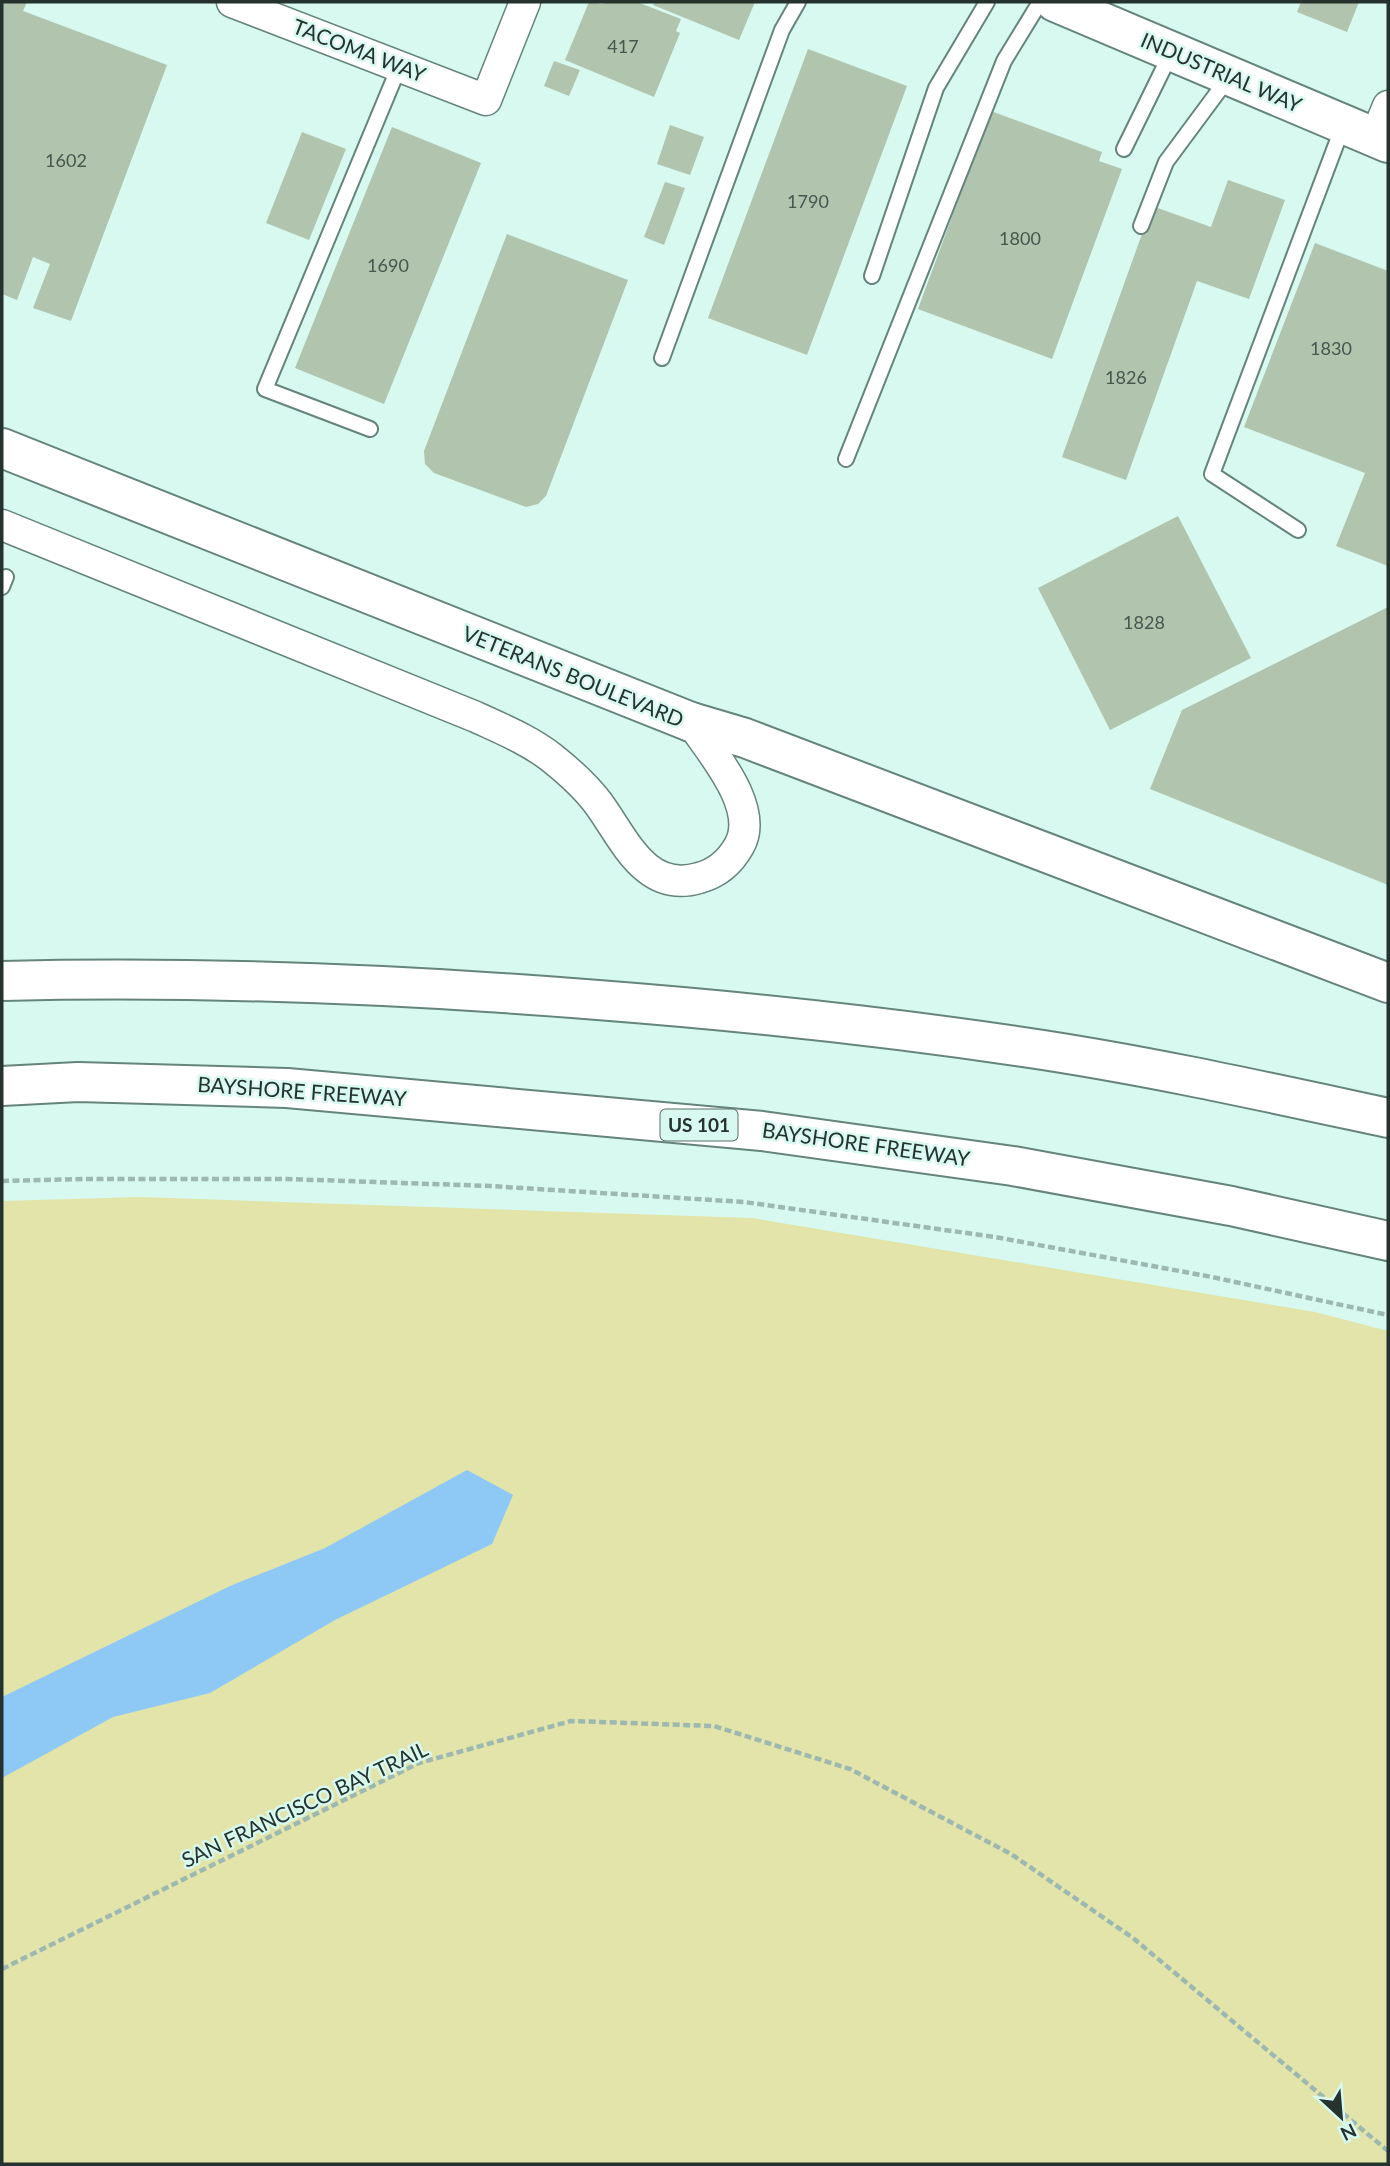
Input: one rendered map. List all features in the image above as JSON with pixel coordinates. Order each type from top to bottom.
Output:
[{"type":"main road","name":"INDUSTRIAL WAY","points":[[1055,2],[1230,76],[1374,128]]},
{"type":"main road","name":"VETERANS BOULEVARD","points":[[2,448],[691,723]]},
{"type":"main road","points":[[691,723],[745,738],[1388,983]]},
{"type":"main road","points":[[2,981],[293,980],[768,1013],[1025,1047],[1251,1088],[1388,1118]]},
{"type":"main road","name":"BAYSHORE FREEWAY","points":[[2,1086],[78,1082],[287,1088],[762,1131],[1013,1166],[1231,1206],[1388,1241]]},
{"type":"street","name":"TACOMA WAY","points":[[232,2],[486,100],[525,2]]},
{"type":"street","name":"VETERANS BOULEVARD","points":[[2,525],[463,712],[520,738],[552,758],[595,799],[643,866],[659,878],[686,882],[710,875],[730,862],[743,840],[744,817],[739,796],[691,723]]},
{"type":"lane","points":[[662,358],[782,30],[798,2]]},
{"type":"lane","points":[[872,276],[936,88],[987,2]]},
{"type":"lane","points":[[846,459],[1004,61],[1040,2]]},
{"type":"lane","points":[[1124,149],[1171,51]]},
{"type":"lane","points":[[370,429],[265,389],[399,67]]},
{"type":"lane","points":[[1141,226],[1166,162],[1230,76]]},
{"type":"lane","points":[[1298,530],[1212,474],[1374,128]]},
{"type":"path","points":[[2,1181],[288,1179],[491,1186],[744,1202],[995,1237],[1212,1277],[1388,1315]]},
{"type":"path","name":"SAN FRANCISCO BAY TRAIL","points":[[2,1969],[419,1763],[570,1721],[714,1726],[850,1769],[1011,1854],[1133,1938],[1388,2151]]},
{"type":"green space","points":[[140,1197],[752,1218],[1315,1312],[1388,1331],[1388,2164],[2,2164],[2,1201]]},
{"type":"water","points":[[467,1470],[513,1495],[492,1544],[335,1620],[210,1693],[113,1717],[2,1778],[2,1697],[230,1586],[325,1548]]},
{"type":"building","points":[[2,2],[27,2],[23,11],[167,65],[71,321],[33,308],[50,264],[33,257],[17,300],[2,294]]},
{"type":"building","points":[[589,2],[637,2],[681,19],[676,31],[680,33],[654,97],[565,60]]},
{"type":"building","points":[[655,2],[755,2],[739,40],[653,5]]},
{"type":"building","points":[[1301,2],[1359,2],[1347,32],[1297,12]]},
{"type":"building","points":[[808,49],[907,86],[807,355],[708,318]]},
{"type":"building","points":[[554,61],[580,70],[569,96],[544,86]]},
{"type":"building","points":[[991,111],[1102,152],[1099,161],[1122,169],[1052,359],[918,309]]},
{"type":"building","points":[[670,125],[704,137],[690,175],[657,164]]},
{"type":"building","points":[[392,127],[481,163],[384,404],[295,368]]},
{"type":"building","points":[[302,132],[346,149],[309,240],[266,223]]},
{"type":"building","points":[[1228,180],[1285,200],[1249,299],[1197,281],[1126,480],[1062,457],[1152,206],[1211,227]]},
{"type":"building","points":[[665,182],[685,188],[664,245],[644,237]]},
{"type":"building","points":[[507,234],[628,280],[546,496],[538,504],[526,507],[434,473],[425,464],[424,451]]},
{"type":"building","points":[[1315,243],[1388,271],[1388,566],[1336,546],[1365,473],[1244,427]]},
{"type":"building","points":[[1178,516],[1251,658],[1110,730],[1038,588]]},
{"type":"building","points":[[1388,607],[1388,885],[1150,789],[1182,710]]}]
